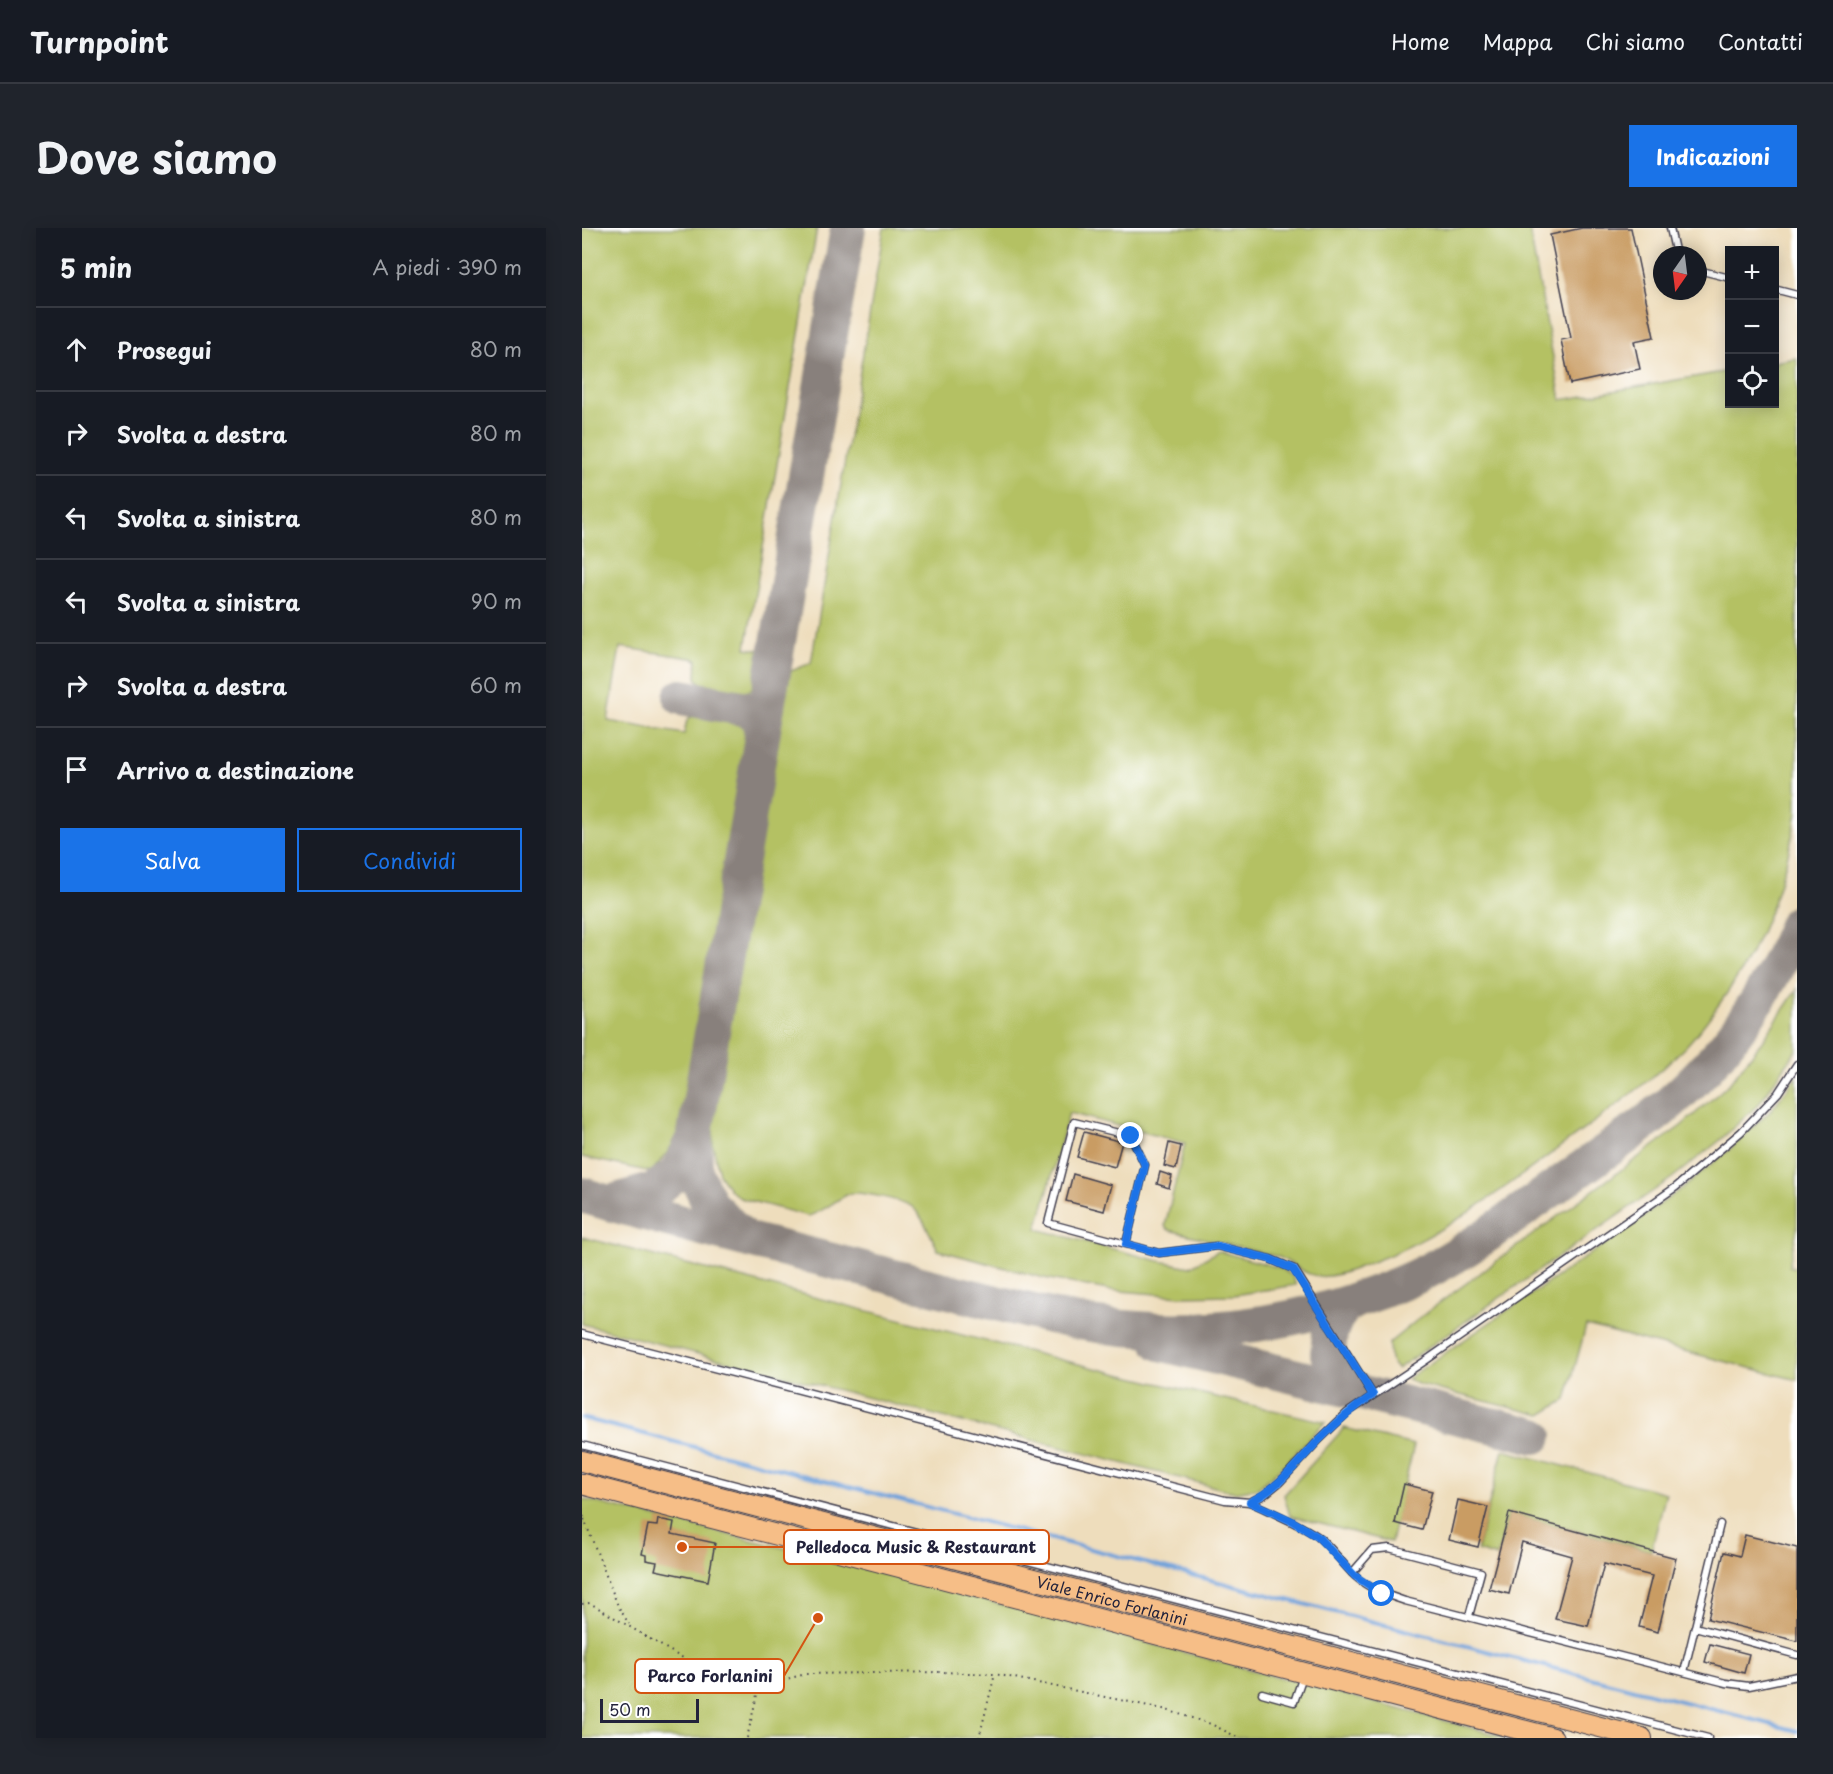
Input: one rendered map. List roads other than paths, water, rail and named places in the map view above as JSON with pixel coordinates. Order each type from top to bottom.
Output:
[{"type":"main road","name":"Viale Enrico Forlanini","points":[[582,1461],[1642,1738]]},
{"type":"main road","name":"Viale Enrico Forlanini","points":[[582,1484],[1553,1738]]},
{"type":"lane","points":[[1670,228],[1674,246]]},
{"type":"lane","points":[[1707,272],[1725,277]]},
{"type":"lane","points":[[1779,290],[1797,295]]},
{"type":"lane","points":[[1250,1502],[1264,1495],[1280,1482],[1347,1413],[1676,1187],[1741,1132],[1778,1093],[1797,1064]]},
{"type":"lane","points":[[1126,1244],[1145,1165],[1131,1136],[1074,1122],[1048,1223],[1159,1253],[1217,1246],[1270,1259],[1293,1269],[1373,1395]]},
{"type":"lane","points":[[582,1334],[1213,1497],[1250,1502],[1292,1521],[1318,1537],[1352,1573],[1382,1594],[1726,1683],[1749,1686],[1797,1676]]},
{"type":"lane","points":[[582,1445],[1708,1738]]},
{"type":"lane","points":[[1684,1672],[1720,1524]]},
{"type":"lane","points":[[1352,1573],[1372,1550],[1389,1548],[1481,1572],[1469,1616]]},
{"type":"lane","points":[[1695,1628],[1797,1655]]},
{"type":"lane","points":[[1262,1693],[1294,1702],[1304,1673]]},
{"type":"waterway","points":[[582,1418],[1797,1731]]},
{"type":"place","name":"Pelledoca Music & Restaurant","points":[[682,1547]]},
{"type":"place","name":"Parco Forlanini","points":[[818,1618]]}]
